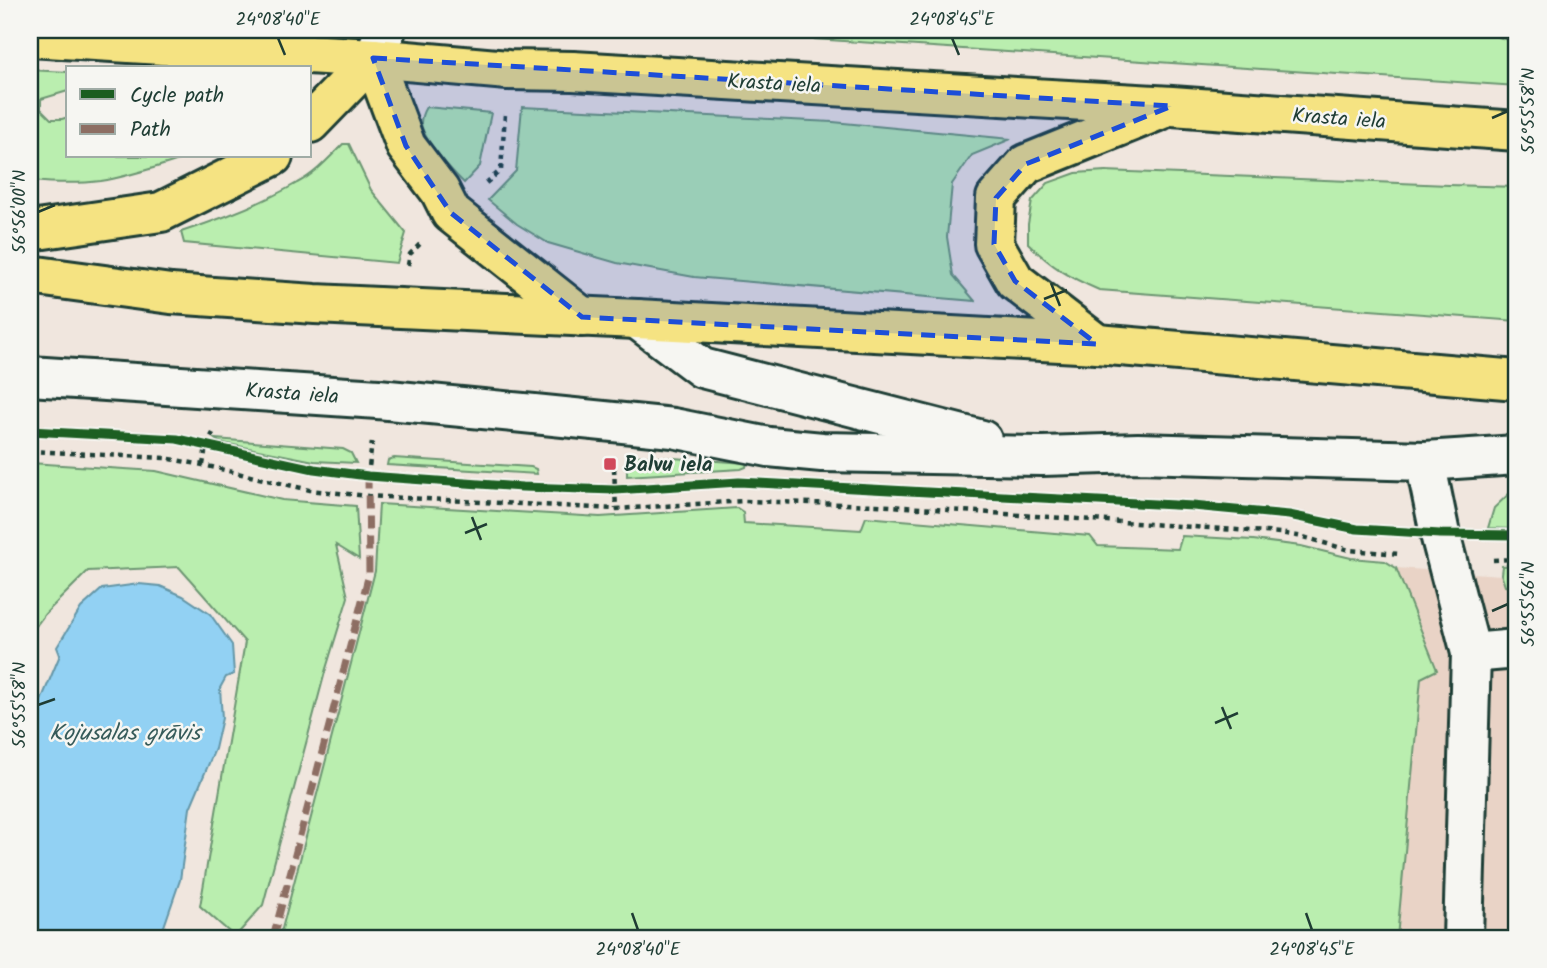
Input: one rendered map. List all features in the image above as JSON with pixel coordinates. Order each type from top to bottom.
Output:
[{"type":"highway","name":"Krasta iela","points":[[30,37],[374,39],[508,70],[573,71],[1172,106],[1517,131]]},
{"type":"highway","points":[[312,120],[374,39]]},
{"type":"highway","points":[[374,39],[406,146],[440,191],[451,213],[582,317]]},
{"type":"highway","points":[[1097,345],[1015,281],[993,244],[996,198],[1026,164],[1172,106]]},
{"type":"highway","points":[[30,231],[161,212],[269,158]]},
{"type":"highway","points":[[30,275],[171,295],[637,318],[1097,345],[1517,380]]},
{"type":"lane","points":[[637,318],[702,368],[1042,456],[1138,453],[1425,461],[1517,456]]},
{"type":"lane","name":"Krasta iela","points":[[30,376],[378,399],[673,428],[769,447],[822,452],[1042,456]]},
{"type":"lane","points":[[1425,461],[1471,653],[1463,938]]},
{"type":"lane","points":[[1471,653],[1517,649]]},
{"type":"path","points":[[196,444],[219,449]]},
{"type":"path","points":[[368,476],[372,445]]},
{"type":"path","points":[[30,451],[165,458],[310,490],[368,496],[616,509],[745,501],[876,505],[1280,533],[1349,550],[1503,561],[1517,559]]},
{"type":"path","points":[[614,465],[620,490],[616,509]]},
{"type":"path","points":[[355,474],[381,477]]},
{"type":"path","points":[[604,490],[620,490]]},
{"type":"highlighted area","points":[[373,58],[1172,106],[1026,164],[996,198],[994,244],[1015,281],[1097,344],[582,317],[451,213],[406,146]]},
{"type":"shaded area","points":[[1396,568],[1517,576],[1517,938],[1397,938],[1421,678]]},
{"type":"green space","points":[[680,30],[1478,30],[1517,43],[1517,86]]},
{"type":"green space","points":[[30,70],[66,72],[66,92],[41,99],[41,109],[51,119],[66,118],[66,158],[185,158],[101,181],[30,181]]},
{"type":"green space","points":[[426,107],[491,113],[480,166],[464,183],[439,155],[423,130],[422,115]]},
{"type":"green space","points":[[522,107],[833,122],[1011,139],[972,155],[952,184],[947,237],[953,275],[975,301],[694,277],[617,263],[548,243],[517,224],[488,200],[516,171]]},
{"type":"green space","points":[[343,144],[349,144],[371,190],[406,233],[397,263],[184,243],[181,232],[283,191],[310,175]]},
{"type":"green space","points":[[1105,171],[1517,187],[1517,321],[1099,290],[1061,271],[1036,251],[1028,243],[1028,224],[1032,201],[1048,183],[1076,173]]},
{"type":"green space","points":[[215,439],[343,449],[351,453],[356,463],[314,461]]},
{"type":"green space","points":[[627,455],[747,463],[746,467],[741,469],[627,476]]},
{"type":"green space","points":[[394,458],[531,467],[536,469],[537,474],[387,465],[388,460]]},
{"type":"green space","points":[[30,463],[156,471],[282,500],[356,506],[359,559],[336,545],[348,597],[325,672],[263,905],[235,937],[200,906],[245,642],[179,567],[88,571],[45,614],[30,634]]},
{"type":"green space","points":[[1517,486],[1517,529],[1488,528],[1494,508]]},
{"type":"green space","points":[[379,504],[600,517],[737,508],[743,512],[744,523],[861,530],[866,517],[1090,536],[1098,546],[1178,549],[1182,536],[1253,540],[1301,546],[1351,558],[1385,561],[1396,568],[1437,670],[1421,678],[1397,938],[274,938],[282,929],[375,571]]},
{"type":"green space","points":[[1517,565],[1517,588],[1505,586],[1501,574],[1502,566]]},
{"type":"water","name":"Kojusalas grāvis","points":[[139,584],[160,586],[183,596],[210,614],[232,645],[234,674],[226,677],[220,688],[222,718],[215,749],[190,808],[180,880],[160,938],[30,938],[30,727],[60,655],[57,647],[81,608],[102,589]]},
{"type":"marked path","points":[[273,938],[369,574],[368,476]]},
{"type":"cycle path","points":[[30,431],[177,439],[314,469],[368,476],[522,487],[615,490],[739,482],[1193,506],[1289,515],[1357,529],[1517,535]]},
{"type":"place","name":"Balvu iela","points":[[610,464]]}]
